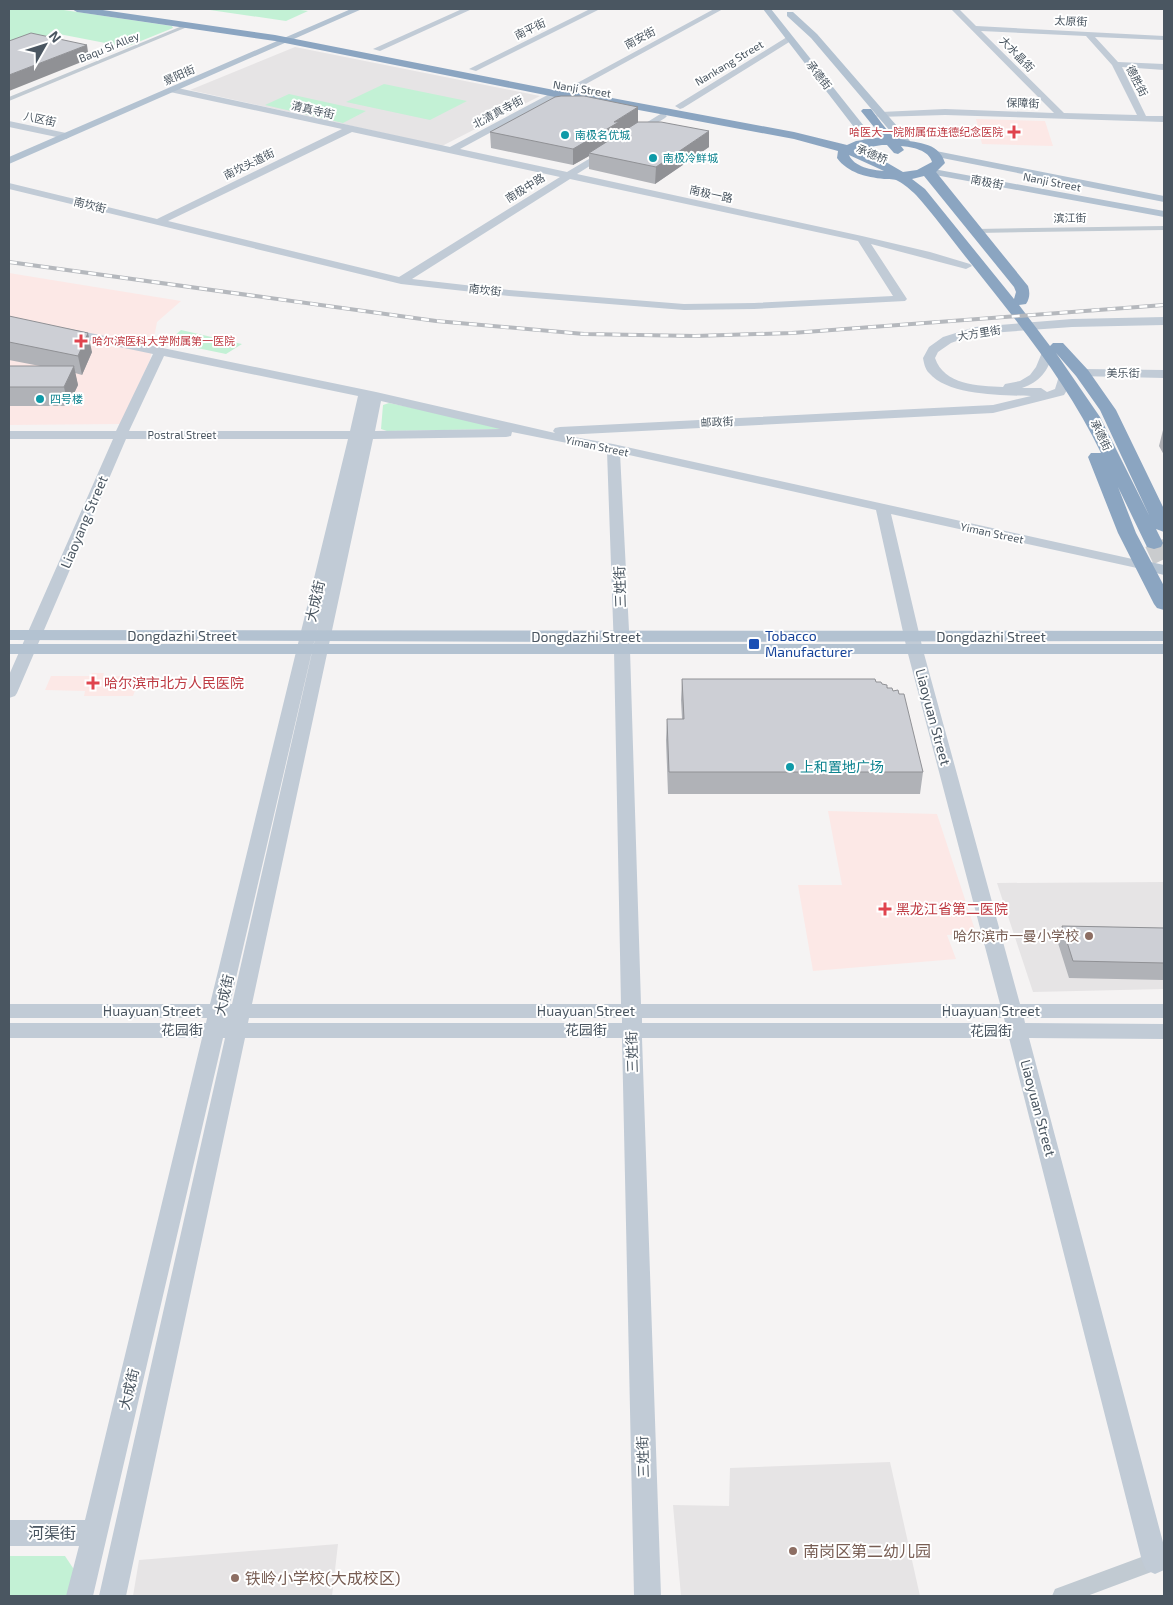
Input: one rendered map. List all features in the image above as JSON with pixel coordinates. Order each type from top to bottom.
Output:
[{"type":"highway","points":[[76,9],[282,37]]},
{"type":"highway","points":[[118,9],[282,37]]},
{"type":"highway","name":"Nanji Street","points":[[282,37],[297,35],[377,49],[572,88],[680,106],[869,142],[906,143],[927,149],[935,163]]},
{"type":"highway","name":"Nanji Street","points":[[282,37],[557,93],[580,100],[811,146],[842,155]]},
{"type":"highway","points":[[572,88],[618,100]]},
{"type":"highway","points":[[557,93],[618,100]]},
{"type":"highway","name":"承德桥","points":[[618,100],[816,137],[859,148],[895,164],[929,191],[1014,302]]},
{"type":"highway","name":"承德桥","points":[[618,100],[822,143],[853,152],[887,166],[920,192],[1041,335]]},
{"type":"highway","points":[[867,111],[929,191]]},
{"type":"highway","points":[[869,142],[848,148],[842,155],[847,163],[856,168],[883,175],[908,175],[935,163],[976,231],[1022,286],[1024,292],[1014,302],[985,286],[966,266],[906,192],[883,175]]},
{"type":"highway","name":"承德街","points":[[1041,335],[1047,353],[1092,417],[1159,550]]},
{"type":"highway","name":"承德街","points":[[1041,335],[1068,384],[1108,410],[1164,527]]},
{"type":"highway","points":[[1068,384],[1115,397],[1164,494]]},
{"type":"highway","points":[[1068,384],[1127,533],[1136,547],[1155,568],[1164,604]]},
{"type":"highway","points":[[1136,547],[1146,554],[1159,550]]},
{"type":"main road","name":"景阳街","points":[[9,153],[172,90],[340,9]]},
{"type":"main road","points":[[297,35],[358,9]]},
{"type":"main road","name":"承德街","points":[[765,9],[869,142]]},
{"type":"main road","points":[[789,11],[811,42],[867,111]]},
{"type":"main road","points":[[789,11],[814,36],[906,143]]},
{"type":"main road","name":"景阳街","points":[[9,161],[56,136],[282,37]]},
{"type":"main road","name":"南极街","points":[[935,163],[1164,199]]},
{"type":"main road","name":"南极街","points":[[935,163],[1164,213]]},
{"type":"main road","name":"Nanji Street","points":[[935,163],[1164,204]]},
{"type":"main road","name":"Dongdazhi Street","points":[[9,635],[31,642],[914,644],[1164,649]]},
{"type":"main road","name":"Dongdazhi Street","points":[[914,644],[1164,636]]},
{"type":"main road","name":"Dongdazhi Street","points":[[9,650],[31,642]]},
{"type":"street","points":[[377,49],[468,9]]},
{"type":"street","name":"南平街","points":[[474,68],[596,9]]},
{"type":"street","name":"南安街","points":[[572,88],[719,9]]},
{"type":"street","name":"大水晶街","points":[[955,9],[1062,116]]},
{"type":"street","name":"Baqu Si Alley","points":[[9,99],[189,25]]},
{"type":"street","name":"太原街","points":[[976,28],[1164,38]]},
{"type":"street","name":"德胜街","points":[[1087,33],[1116,64],[1143,118]]},
{"type":"street","name":"Nankang Street","points":[[680,106],[790,39]]},
{"type":"street","points":[[1116,64],[1164,67]]},
{"type":"street","name":"清真寺街","points":[[172,90],[450,150]]},
{"type":"street","name":"北清真寺街","points":[[450,150],[557,93]]},
{"type":"street","name":"保障街","points":[[881,114],[945,112],[1164,119]]},
{"type":"street","name":"南极中路","points":[[401,280],[662,116]]},
{"type":"street","name":"八区街","points":[[9,124],[56,136]]},
{"type":"street","name":"八区街","points":[[9,128],[56,136]]},
{"type":"street","name":"南坎头道街","points":[[158,222],[350,129]]},
{"type":"street","name":"南极一路","points":[[450,150],[862,239],[926,254],[966,266]]},
{"type":"street","name":"南坎街","points":[[9,186],[401,280],[500,292],[684,307],[754,306],[901,299],[862,239]]},
{"type":"street","name":"滨江街","points":[[976,231],[1164,228]]},
{"type":"street","name":"大方里街","points":[[1068,384],[980,389],[957,384],[940,377],[931,370],[929,358],[933,350],[947,340],[975,331],[1072,323],[1164,322]]},
{"type":"street","name":"大方里街","points":[[1047,353],[1044,366],[1036,376],[1027,382],[1011,386],[984,388],[964,384],[943,375],[935,365],[934,358],[937,352],[956,339],[984,332],[1077,325],[1164,322]]},
{"type":"street","name":"Yiman Street","points":[[56,330],[370,395],[533,433],[613,448],[1155,568]]},
{"type":"street","name":"Liaoyang Street","points":[[9,693],[121,435],[160,351]]},
{"type":"street","name":"美乐街","points":[[1068,384],[1164,374]]},
{"type":"street","name":"邮政街","points":[[361,435],[533,433],[993,409],[1068,384]]},
{"type":"street","name":"大成街","points":[[112,1596],[238,1021],[314,643],[370,395]]},
{"type":"street","name":"Postral Street","points":[[9,435],[361,435]]},
{"type":"street","name":"三姓街","points":[[613,448],[622,644],[646,1596]]},
{"type":"street","name":"Liaoyuan Street","points":[[883,509],[914,644],[1157,1548]]},
{"type":"street","name":"大成街","points":[[80,1596],[218,1021],[314,643]]},
{"type":"street","name":"Huayuan Street","points":[[9,1011],[218,1021]]},
{"type":"street","name":"Huayuan Street","points":[[1015,1021],[1164,1012]]},
{"type":"street","name":"花园街","points":[[9,1030],[218,1021],[1015,1021],[1164,1031]]},
{"type":"street","name":"河渠街","points":[[9,1533],[94,1533]]},
{"type":"street","points":[[1062,1596],[1157,1548]]},
{"type":"shaded area","points":[[295,47],[540,96],[442,146],[190,90]]},
{"type":"shaded area","name":"哈医大一院附属伍连德纪念医院","points":[[976,119],[1045,121],[1053,146],[982,144]]},
{"type":"shaded area","name":"哈尔滨医科大学附属第一医院","points":[[9,273],[181,301],[157,322],[150,360],[121,424],[9,425]]},
{"type":"shaded area","name":"哈尔滨市北方人民医院","points":[[92,673],[104,673],[103,676],[140,676],[133,696],[84,696],[85,691],[45,690],[51,676],[91,676]]},
{"type":"shaded area","name":"黑龙江省第二医院","points":[[828,811],[937,814],[976,933],[947,935],[956,959],[813,971],[798,885],[842,885]]},
{"type":"shaded area","name":"哈尔滨市一曼小学校","points":[[1164,882],[1164,989],[1033,992],[997,883]]},
{"type":"shaded area","name":"南岗区第二幼儿园","points":[[890,1462],[920,1596],[681,1596],[673,1505],[729,1506],[730,1468]]},
{"type":"shaded area","name":"铁岭小学校(大成校区)","points":[[338,1544],[332,1596],[133,1596],[139,1560]]},
{"type":"green space","points":[[9,9],[57,9],[172,26],[173,28],[126,47],[59,34],[9,52]]},
{"type":"green space","points":[[203,9],[294,9],[308,11],[286,21]]},
{"type":"green space","points":[[384,84],[467,101],[430,120],[346,102]]},
{"type":"green space","points":[[289,94],[366,111],[343,123],[265,105]]},
{"type":"green space","points":[[181,330],[242,344],[226,354],[168,342]]},
{"type":"green space","points":[[389,403],[501,426],[501,429],[387,431],[381,429],[383,405]]},
{"type":"green space","points":[[9,1556],[65,1556],[79,1577],[74,1596],[9,1596]]},
{"type":"building","points":[[31,33],[87,45],[9,75],[9,41]]},
{"type":"building","points":[[584,96],[638,107],[614,122],[619,122],[573,149],[490,132],[555,97]]},
{"type":"building","points":[[638,122],[661,122],[709,131],[656,167],[589,153]]},
{"type":"building","points":[[9,316],[88,333],[78,356],[9,342]]},
{"type":"building","points":[[9,366],[74,366],[64,387],[9,387]]},
{"type":"building","name":"上和置地广场","points":[[682,679],[875,679],[876,682],[887,685],[887,688],[892,688],[893,691],[898,690],[899,694],[904,694],[923,772],[669,772],[667,719],[684,719]]},
{"type":"building","points":[[1062,926],[1164,928],[1164,963],[1073,961]]},
{"type":"tunnel","points":[[1154,543],[1164,564]]},
{"type":"railway","points":[[9,262],[436,321],[584,334],[695,336],[792,333],[1164,305]]},
{"type":"place","name":"哈医大一院附属伍连德纪念医院","points":[[1014,132]]},
{"type":"place","name":"南极名优城","points":[[565,135]]},
{"type":"place","name":"南极冷鲜城","points":[[653,158]]},
{"type":"place","name":"哈尔滨医科大学附属第一医院","points":[[81,341]]},
{"type":"place","name":"四号楼","points":[[40,399]]},
{"type":"place","name":"Tobacco Manufacturer","points":[[754,644]]},
{"type":"place","name":"哈尔滨市北方人民医院","points":[[93,683]]},
{"type":"place","name":"上和置地广场","points":[[790,767]]},
{"type":"place","name":"黑龙江省第二医院","points":[[885,909]]},
{"type":"place","name":"哈尔滨市一曼小学校","points":[[1089,936]]},
{"type":"place","name":"南岗区第二幼儿园","points":[[793,1551]]},
{"type":"place","name":"铁岭小学校(大成校区)","points":[[235,1578]]}]
